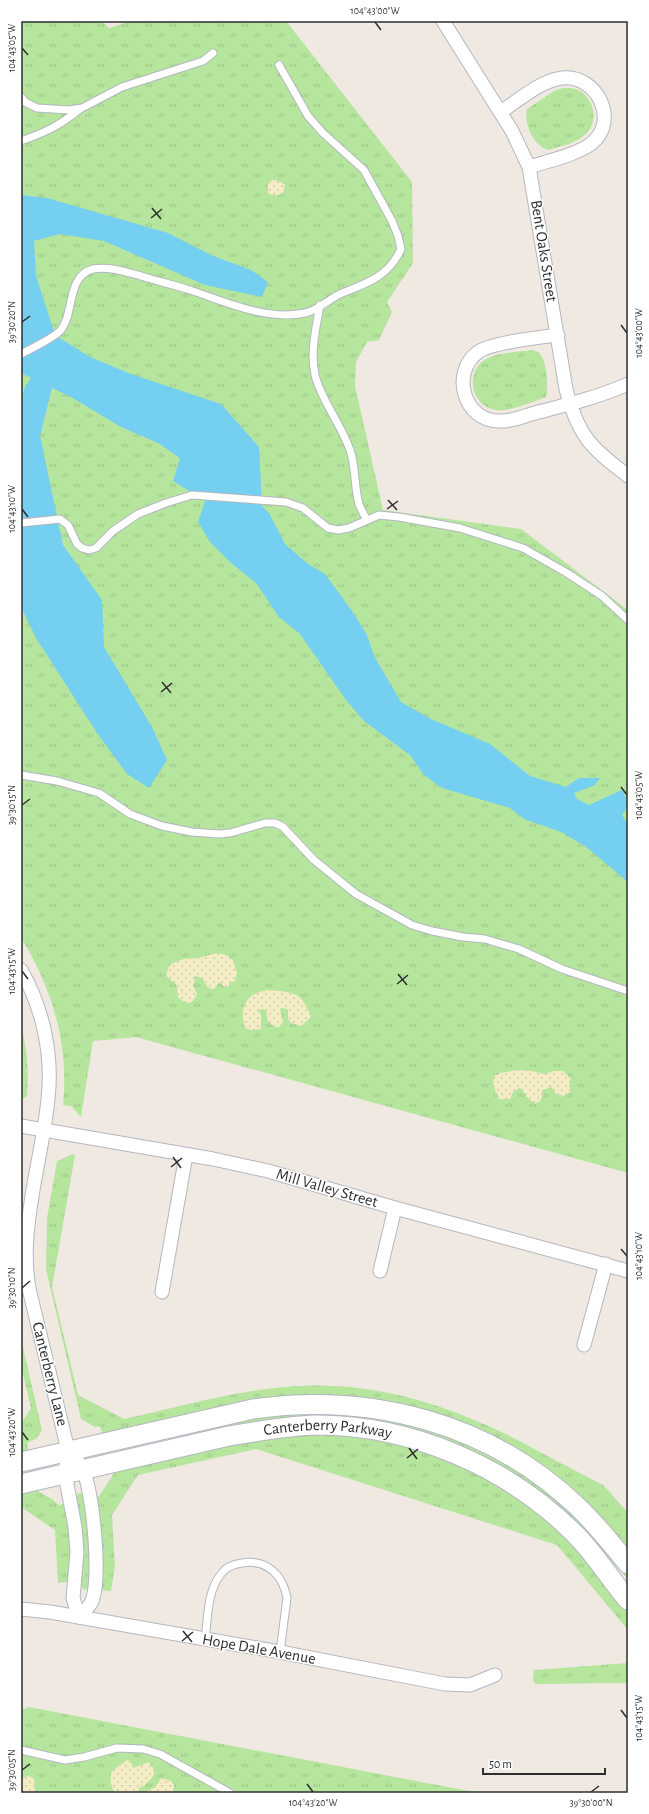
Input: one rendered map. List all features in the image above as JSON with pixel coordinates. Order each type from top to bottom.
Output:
[{"type":"street","name":"Bent Oaks Street","points":[[443,21],[501,112],[517,140],[529,167],[570,403],[578,426],[590,444],[606,460],[628,476]]},
{"type":"street","points":[[501,112],[543,84],[559,78],[582,80],[593,88],[598,95],[602,103],[604,119],[602,128],[596,139],[585,148],[529,167]]},
{"type":"street","points":[[558,335],[491,346],[481,350],[468,364],[463,377],[463,385],[467,401],[471,407],[483,417],[495,421],[505,421],[570,403],[628,384]]},
{"type":"street","name":"Canterberry Lane","points":[[21,970],[36,1002],[47,1047],[48,1092],[26,1238],[26,1269],[30,1293],[68,1450],[65,1474],[75,1527],[77,1559],[73,1598],[79,1617]]},
{"type":"street","name":"Mill Valley Street","points":[[21,1126],[186,1154],[268,1171],[395,1208],[628,1271]]},
{"type":"street","points":[[162,1292],[186,1154]]},
{"type":"street","points":[[380,1271],[395,1208]]},
{"type":"street","points":[[584,1345],[606,1264]]},
{"type":"street","name":"Canterberry Parkway","points":[[21,1462],[224,1415],[286,1404],[361,1406],[433,1422],[458,1431],[521,1464],[548,1482],[577,1507],[599,1529],[628,1564]]},
{"type":"street","name":"Canterberry Parkway","points":[[21,1484],[230,1436],[283,1427],[318,1425],[341,1426],[397,1435],[428,1444],[463,1457],[503,1478],[524,1493],[576,1535],[628,1600]]},
{"type":"street","name":"Canterberry Lane","points":[[68,1450],[83,1469],[93,1516],[96,1564],[92,1602],[79,1617]]},
{"type":"street","name":"Hope Dale Avenue","points":[[21,1609],[79,1617],[460,1685],[470,1685],[496,1675]]},
{"type":"lane","points":[[21,141],[48,131],[64,122],[82,108],[122,86],[203,61],[213,53]]},
{"type":"lane","points":[[21,354],[58,332],[65,322],[70,301],[81,277],[91,270],[102,268],[121,271],[188,289],[230,304],[278,315],[307,312],[343,293],[370,282],[390,267],[401,249],[398,236],[392,221],[364,170],[323,133],[308,116],[279,65]]},
{"type":"lane","points":[[21,97],[25,102],[37,108],[69,110],[82,108]]},
{"type":"lane","points":[[320,305],[313,356],[315,375],[319,388],[350,450],[355,472],[359,504],[367,520]]},
{"type":"lane","points":[[21,523],[60,520],[68,525],[77,544],[82,548],[89,550],[96,548],[113,531],[138,514],[192,494],[295,504],[303,508],[328,528],[338,530],[349,528],[379,515],[460,528],[523,548],[568,573],[602,596],[628,620]]},
{"type":"lane","points":[[21,775],[57,781],[98,793],[130,814],[162,826],[219,834],[230,833],[265,823],[275,823],[284,827],[314,860],[356,894],[375,906],[412,924],[432,931],[498,942],[519,949],[562,969],[628,991]]},
{"type":"lane","points":[[205,1639],[211,1594],[215,1583],[221,1574],[236,1564],[248,1562],[259,1563],[270,1567],[275,1572],[282,1582],[286,1593],[287,1598],[280,1652]]},
{"type":"lane","points":[[21,1750],[65,1760],[84,1757],[117,1748],[147,1750],[160,1754],[230,1793]]},
{"type":"green space","points":[[21,21],[102,21],[109,28],[131,21],[286,21],[412,182],[413,263],[387,302],[392,312],[379,340],[367,342],[356,362],[355,386],[383,510],[521,529],[628,610],[628,1173],[136,1037],[93,1041],[81,1117],[71,1106],[63,1105],[63,1061],[61,1039],[56,1018],[42,977],[21,938]]},
{"type":"green space","points":[[564,88],[578,90],[589,99],[594,117],[593,123],[586,134],[578,140],[549,150],[539,144],[531,134],[526,115],[527,109],[556,90]]},
{"type":"green space","points":[[532,350],[538,352],[543,360],[547,380],[546,397],[506,410],[496,410],[487,407],[481,402],[476,396],[473,388],[475,372],[479,365],[486,359],[497,355]]},
{"type":"green space","points":[[21,1025],[25,1043],[28,1078],[27,1096],[21,1100]]},
{"type":"green space","points":[[73,1154],[75,1155],[52,1287],[78,1395],[124,1419],[233,1394],[299,1386],[359,1388],[417,1400],[473,1419],[500,1431],[604,1486],[628,1513],[628,1555],[568,1491],[382,1403],[103,1435],[100,1426],[95,1427],[81,1419],[46,1269],[47,1218],[57,1161]]},
{"type":"green space","points":[[21,1339],[42,1430],[37,1438],[27,1443],[29,1453],[21,1454],[21,1424],[31,1408],[21,1365]]},
{"type":"green space","points":[[335,1410],[439,1431],[513,1466],[580,1519],[628,1573],[628,1579],[558,1510],[371,1424],[180,1438],[250,1417]]},
{"type":"green space","points":[[317,1432],[387,1439],[467,1466],[538,1510],[583,1554],[628,1611],[628,1630],[557,1545],[256,1449],[138,1475],[112,1515],[115,1566],[111,1591],[100,1590],[101,1544],[96,1497],[99,1496],[113,1475],[113,1470],[227,1443]]},
{"type":"green space","points":[[37,1487],[39,1492],[52,1499],[59,1505],[64,1504],[70,1543],[68,1582],[58,1583],[55,1530],[21,1507],[21,1490]]},
{"type":"green space","points":[[80,1493],[82,1494],[87,1515],[91,1555],[91,1568],[87,1589],[84,1590],[80,1585],[75,1497]]},
{"type":"green space","points":[[628,1663],[628,1683],[535,1684],[533,1680],[534,1670]]},
{"type":"green space","points":[[29,1707],[479,1793],[21,1793],[21,1710]]},
{"type":"sand","points":[[272,180],[279,181],[285,185],[283,192],[276,195],[268,193],[268,184]]},
{"type":"sand","points":[[217,953],[227,956],[233,961],[237,972],[235,981],[230,982],[228,987],[225,987],[219,982],[214,989],[212,989],[207,986],[203,978],[195,976],[193,985],[197,994],[192,1002],[188,1003],[178,998],[177,986],[167,975],[171,964],[183,959],[198,958]]},
{"type":"sand","points":[[268,990],[295,994],[303,1001],[309,1012],[310,1018],[301,1026],[291,1023],[288,1019],[288,1009],[281,1008],[283,1022],[279,1027],[275,1027],[268,1022],[266,1010],[261,1009],[258,1012],[261,1014],[261,1029],[251,1030],[245,1028],[243,1014],[246,1002],[254,994]]},
{"type":"sand","points":[[518,1070],[544,1074],[554,1071],[563,1071],[571,1079],[569,1086],[571,1090],[564,1096],[556,1094],[552,1087],[542,1090],[543,1095],[540,1101],[535,1104],[526,1096],[522,1089],[519,1088],[513,1092],[510,1099],[499,1099],[493,1085],[494,1076],[500,1073]]},
{"type":"sand","points":[[127,1760],[131,1762],[133,1768],[149,1762],[154,1769],[154,1775],[144,1786],[140,1787],[138,1791],[140,1793],[115,1793],[112,1788],[112,1771]]},
{"type":"sand","points":[[27,1776],[34,1778],[35,1793],[21,1793],[23,1778]]},
{"type":"sand","points":[[161,1778],[171,1781],[174,1785],[173,1791],[181,1793],[145,1793],[150,1789],[155,1788]]},
{"type":"water","points":[[21,195],[47,198],[168,233],[211,255],[251,270],[268,282],[262,297],[205,285],[104,241],[60,234],[34,241],[36,276],[55,335],[90,357],[131,374],[221,404],[259,447],[262,506],[269,513],[285,544],[308,564],[325,574],[352,611],[367,635],[374,656],[401,702],[431,719],[490,744],[530,776],[566,787],[579,778],[600,778],[595,785],[574,793],[577,799],[589,805],[622,790],[626,797],[627,803],[622,815],[628,824],[628,882],[585,846],[561,832],[524,819],[510,808],[442,788],[423,774],[410,755],[364,721],[346,700],[300,634],[279,617],[256,583],[231,563],[210,542],[198,522],[205,501],[173,481],[180,458],[158,443],[121,427],[71,397],[52,388],[40,436],[63,545],[102,600],[104,647],[153,729],[167,760],[149,788],[127,774],[97,733],[36,638],[23,611],[21,603],[21,400],[25,387],[31,378],[21,373]]}]
